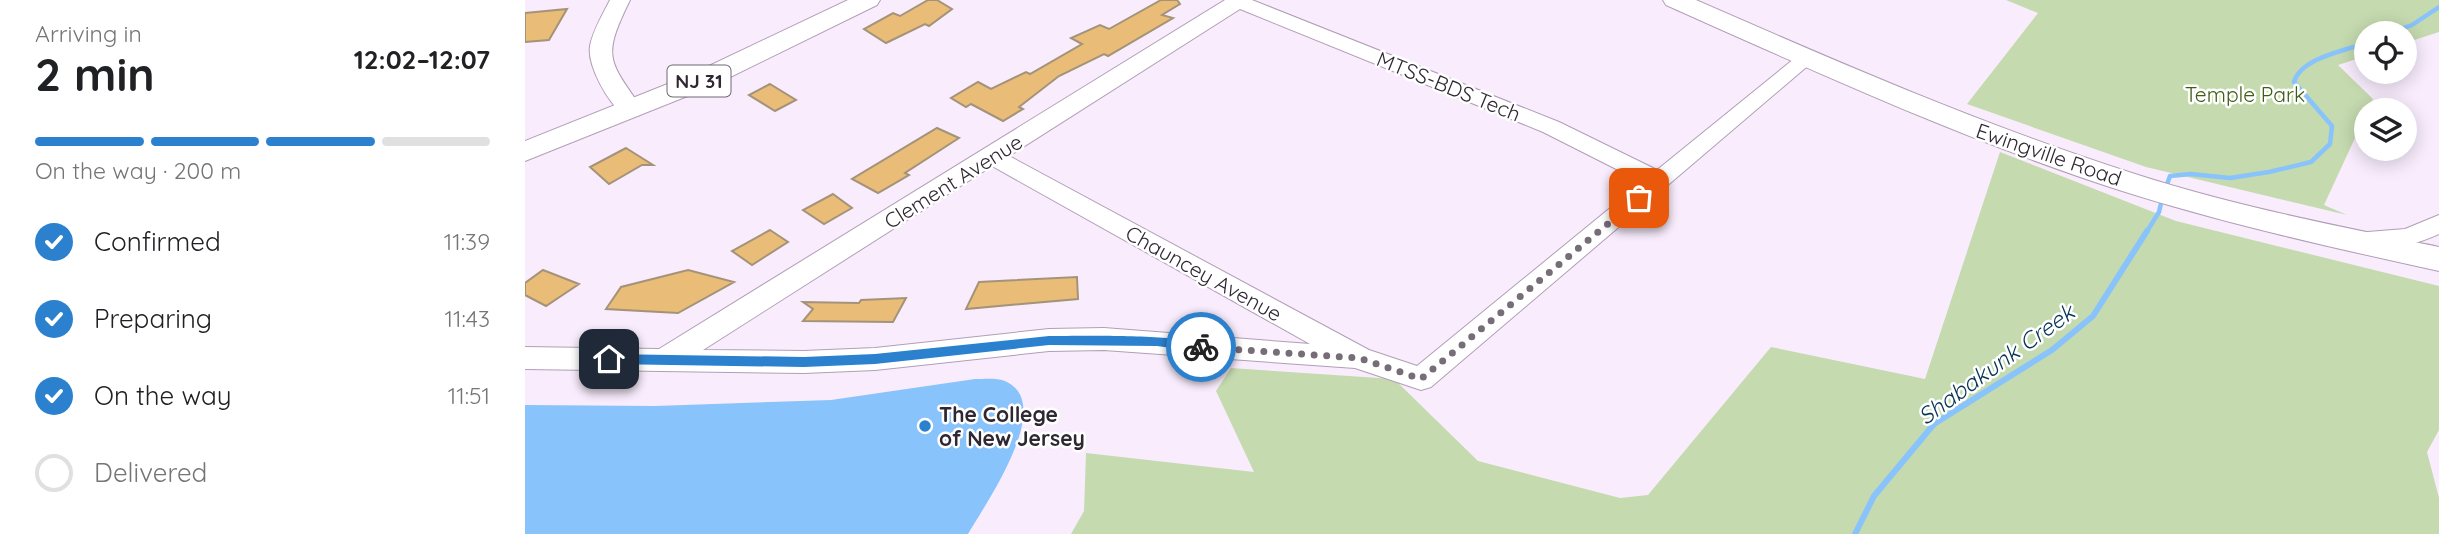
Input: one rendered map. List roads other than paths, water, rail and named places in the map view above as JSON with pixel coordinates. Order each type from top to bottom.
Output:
[{"type":"main road","name":"NJ 31","points":[[525,152],[632,110],[868,0]]},
{"type":"main road","name":"Ewingville Road","points":[[1675,0],[1966,124],[2137,184],[2190,201],[2439,259]]},
{"type":"street","points":[[620,0],[604,31],[599,59],[606,78],[632,110]]},
{"type":"street","name":"Clement Avenue","points":[[664,360],[1238,0]]},
{"type":"street","name":"MTSS-BDS Tech","points":[[1238,0],[1551,127],[1659,181]]},
{"type":"street","points":[[1659,181],[1807,58]]},
{"type":"street","name":"Chauncey Avenue","points":[[992,156],[1359,358],[1421,379],[1659,181]]},
{"type":"street","points":[[2350,239],[2388,241],[2409,238],[2439,224]]},
{"type":"street","points":[[525,358],[804,362],[875,359],[993,345],[1104,339],[1359,358]]},
{"type":"water","points":[[975,379],[1002,380],[1018,391],[1023,408],[1021,430],[1013,454],[968,534],[525,534],[525,405],[655,406],[831,400]]},
{"type":"waterway","name":"Shabakunk Creek","points":[[2417,22],[2439,7]]},
{"type":"waterway","name":"Shabakunk Creek","points":[[2165,190],[2170,176],[2191,174],[2230,178],[2311,162],[2330,144],[2332,126],[2294,82],[2298,74],[2314,61],[2354,47]]},
{"type":"waterway","name":"Shabakunk Creek","points":[[2146,233],[2159,212],[2162,199]]},
{"type":"waterway","name":"Shabakunk Creek","points":[[1855,534],[1874,496],[1934,424],[2052,350],[2093,316],[2147,231]]},
{"type":"place","name":"The College of New Jersey","points":[[925,426]]},
{"type":"park label","name":"Temple Park","points":[[2245,94]]}]
